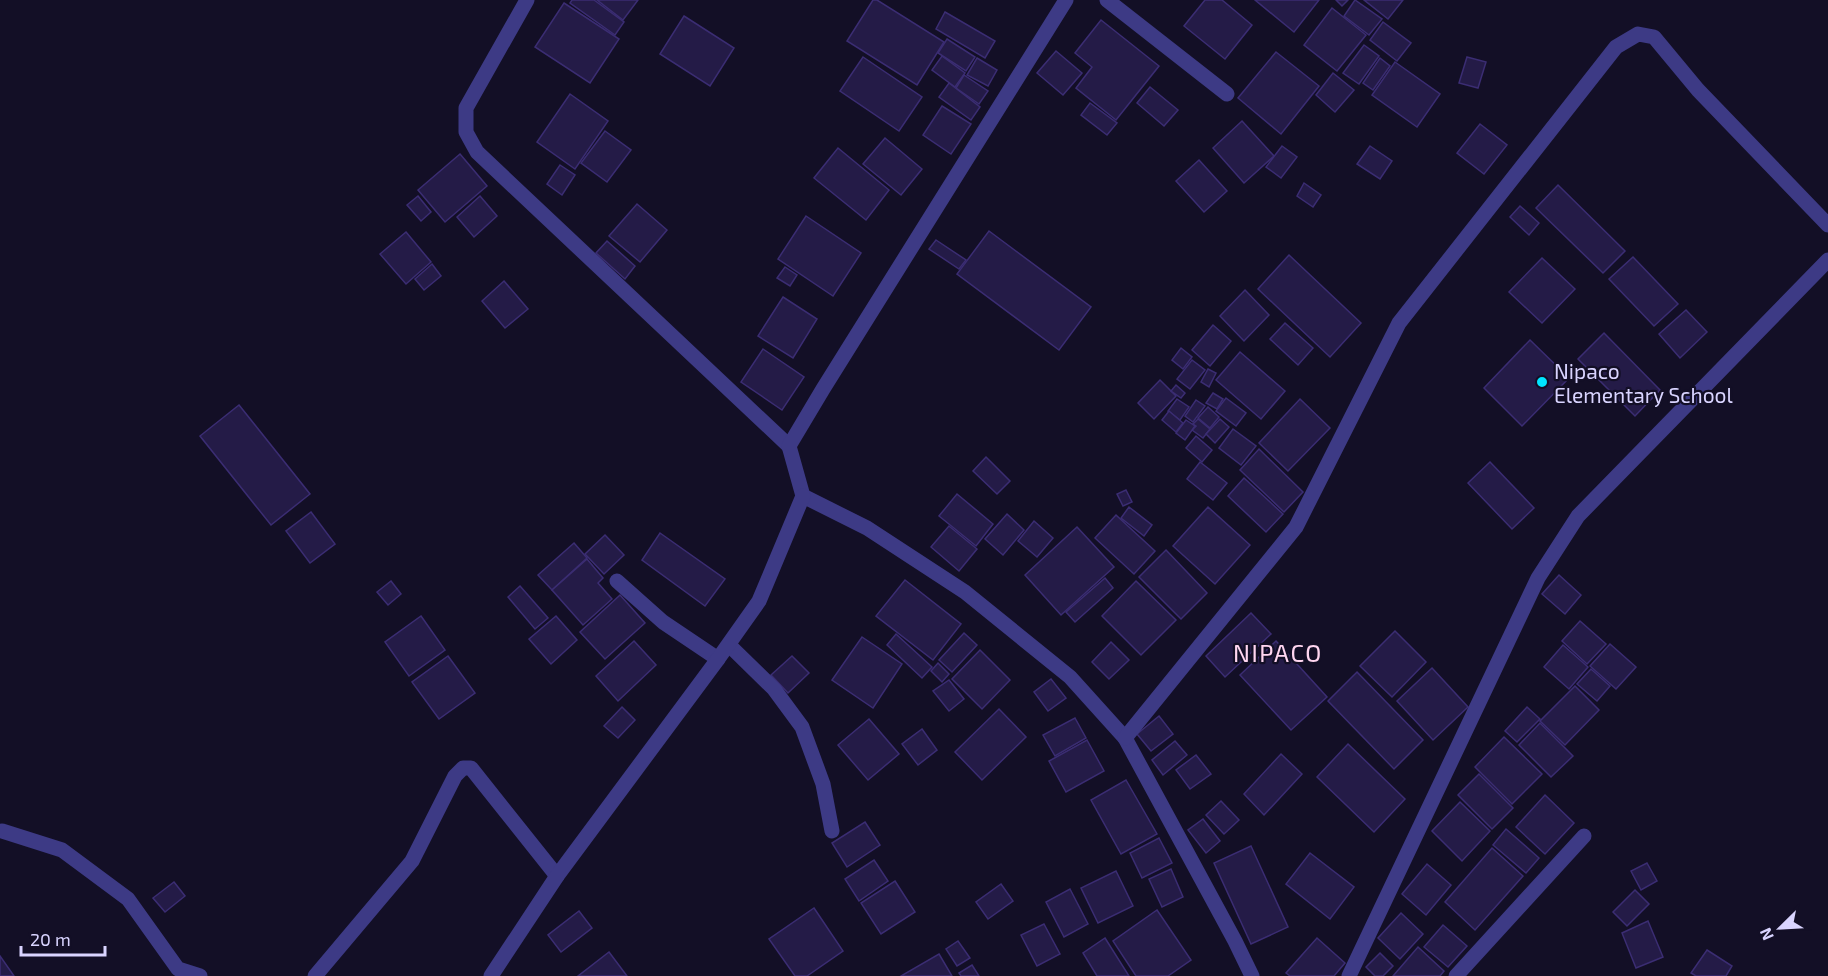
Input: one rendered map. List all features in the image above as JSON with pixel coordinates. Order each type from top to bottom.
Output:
[{"type":"street","points":[[491,976],[557,876],[718,660],[759,601],[803,496],[789,446],[477,152],[466,132],[466,108],[527,0]]},
{"type":"street","points":[[789,446],[1066,0]]},
{"type":"street","points":[[1107,0],[1227,94]]},
{"type":"street","points":[[1125,738],[1296,527],[1399,323],[1616,47],[1638,34],[1654,37],[1698,90],[1828,225]]},
{"type":"street","points":[[1349,976],[1538,578],[1578,516],[1828,260]]},
{"type":"street","points":[[803,496],[867,528],[965,592],[1070,676],[1125,738],[1236,941],[1252,976]]},
{"type":"street","points":[[617,581],[663,622],[718,660]]},
{"type":"street","points":[[729,645],[774,689],[802,727],[823,784],[832,831]]},
{"type":"street","points":[[315,976],[412,861],[455,776],[463,768],[471,768],[557,876]]},
{"type":"street","points":[[2,831],[63,850],[128,899],[178,969],[200,976]]},
{"type":"street","points":[[1456,976],[1584,836]]},
{"type":"building","points":[[572,0],[594,0],[624,22],[615,35],[570,3]]},
{"type":"building","points":[[597,0],[638,0],[623,20]]},
{"type":"building","points":[[873,0],[877,0],[944,42],[917,85],[847,41]]},
{"type":"building","points":[[1205,0],[1222,0],[1252,25],[1225,59],[1184,26]]},
{"type":"building","points":[[1255,0],[1319,0],[1294,32]]},
{"type":"building","points":[[1336,0],[1348,0],[1342,6]]},
{"type":"building","points":[[1355,0],[1382,19],[1369,35],[1344,16]]},
{"type":"building","points":[[1364,0],[1403,0],[1388,19]]},
{"type":"building","points":[[564,3],[619,39],[590,83],[535,47]]},
{"type":"building","points":[[1332,8],[1366,35],[1337,71],[1304,45]]},
{"type":"building","points":[[945,12],[995,41],[985,58],[936,29]]},
{"type":"building","points":[[684,16],[734,48],[710,86],[660,54]]},
{"type":"building","points":[[1101,20],[1159,66],[1116,120],[1076,88],[1092,67],[1075,53]]},
{"type":"building","points":[[1383,22],[1411,43],[1397,61],[1370,40]]},
{"type":"building","points":[[947,39],[975,57],[966,71],[938,53]]},
{"type":"building","points":[[1364,45],[1379,56],[1359,84],[1343,73]]},
{"type":"building","points":[[1056,51],[1082,73],[1063,95],[1037,73]]},
{"type":"building","points":[[1276,52],[1319,86],[1281,134],[1238,98]]},
{"type":"building","points":[[942,56],[965,73],[955,87],[932,70]]},
{"type":"building","points":[[863,57],[922,97],[899,131],[840,91]]},
{"type":"building","points":[[1467,57],[1486,62],[1478,88],[1459,83]]},
{"type":"building","points":[[977,58],[997,70],[988,86],[967,75]]},
{"type":"building","points":[[1380,58],[1390,66],[1373,90],[1363,83]]},
{"type":"building","points":[[1395,62],[1440,94],[1417,127],[1372,95]]},
{"type":"building","points":[[1333,73],[1354,90],[1335,112],[1316,95]]},
{"type":"building","points":[[964,75],[988,91],[979,104],[956,88]]},
{"type":"building","points":[[949,83],[980,107],[971,120],[939,97]]},
{"type":"building","points":[[1150,87],[1178,110],[1164,126],[1137,103]]},
{"type":"building","points":[[570,94],[608,121],[575,169],[537,142]]},
{"type":"building","points":[[1090,103],[1117,123],[1107,135],[1081,115]]},
{"type":"building","points":[[942,106],[971,124],[951,154],[923,135]]},
{"type":"building","points":[[1242,121],[1274,156],[1244,183],[1213,148]]},
{"type":"building","points":[[1480,124],[1507,145],[1484,174],[1457,153]]},
{"type":"building","points":[[605,131],[631,150],[607,182],[581,163]]},
{"type":"building","points":[[885,138],[922,169],[901,195],[863,164]]},
{"type":"building","points":[[1282,146],[1297,157],[1281,178],[1266,167]]},
{"type":"building","points":[[1370,146],[1392,161],[1380,179],[1357,164]]},
{"type":"building","points":[[838,148],[889,190],[866,220],[814,178]]},
{"type":"building","points":[[460,154],[487,186],[445,222],[418,190]]},
{"type":"building","points":[[1199,160],[1227,191],[1204,212],[1176,181]]},
{"type":"building","points":[[560,165],[575,175],[562,195],[547,184]]},
{"type":"building","points":[[1304,183],[1321,195],[1313,207],[1297,196]]},
{"type":"building","points":[[1558,185],[1625,251],[1603,273],[1536,208]]},
{"type":"building","points":[[418,196],[431,212],[421,221],[407,205]]},
{"type":"building","points":[[480,196],[497,216],[474,237],[457,217]]},
{"type":"building","points":[[637,204],[667,230],[640,262],[609,236]]},
{"type":"building","points":[[1520,206],[1539,223],[1529,235],[1510,217]]},
{"type":"building","points":[[806,216],[861,253],[833,296],[778,259]]},
{"type":"building","points":[[989,231],[1091,307],[1059,350],[957,274]]},
{"type":"building","points":[[406,232],[431,262],[406,284],[380,254]]},
{"type":"building","points":[[936,240],[966,260],[959,269],[929,249]]},
{"type":"building","points":[[607,241],[635,266],[625,279],[596,253]]},
{"type":"building","points":[[1289,255],[1361,323],[1330,357],[1258,289]]},
{"type":"building","points":[[1633,257],[1678,304],[1654,326],[1609,279]]},
{"type":"building","points":[[1542,258],[1575,289],[1542,323],[1509,292]]},
{"type":"building","points":[[432,264],[441,276],[424,290],[415,279]]},
{"type":"building","points":[[785,267],[797,275],[790,286],[777,278]]},
{"type":"building","points":[[504,281],[528,309],[505,328],[482,301]]},
{"type":"building","points":[[1245,290],[1269,315],[1244,341],[1220,316]]},
{"type":"building","points":[[783,297],[817,319],[793,358],[758,336]]},
{"type":"building","points":[[1686,310],[1707,332],[1680,358],[1659,334]]},
{"type":"building","points":[[1285,323],[1313,348],[1298,365],[1270,339]]},
{"type":"building","points":[[1213,325],[1231,341],[1210,366],[1192,350]]},
{"type":"building","points":[[1604,333],[1660,390],[1635,416],[1578,359]]},
{"type":"building","points":[[1530,340],[1569,378],[1522,426],[1484,388]]},
{"type":"building","points":[[1181,348],[1192,357],[1183,369],[1172,360]]},
{"type":"building","points":[[763,349],[804,377],[782,410],[741,382]]},
{"type":"building","points":[[1240,352],[1285,391],[1261,419],[1216,380]]},
{"type":"building","points":[[1192,360],[1205,370],[1190,389],[1177,379]]},
{"type":"building","points":[[1208,369],[1216,373],[1209,387],[1201,382]]},
{"type":"building","points":[[1160,380],[1176,396],[1154,419],[1138,403]]},
{"type":"building","points":[[1176,385],[1185,393],[1181,398],[1171,391]]},
{"type":"building","points":[[1213,393],[1223,399],[1217,409],[1206,403]]},
{"type":"building","points":[[1226,398],[1246,413],[1236,426],[1216,411]]},
{"type":"building","points":[[1177,399],[1189,407],[1180,420],[1168,411]]},
{"type":"building","points":[[1300,399],[1330,428],[1288,471],[1259,443]]},
{"type":"building","points":[[1196,400],[1205,406],[1193,422],[1185,416]]},
{"type":"building","points":[[239,405],[310,494],[271,525],[200,436]]},
{"type":"building","points":[[1208,407],[1219,417],[1210,428],[1198,418]]},
{"type":"building","points":[[1169,411],[1183,423],[1176,432],[1162,420]]},
{"type":"building","points":[[1198,419],[1210,429],[1203,438],[1192,430],[1196,426],[1193,424]]},
{"type":"building","points":[[1220,419],[1229,427],[1215,443],[1206,434]]},
{"type":"building","points":[[1186,420],[1195,426],[1185,440],[1176,433]]},
{"type":"building","points":[[1233,429],[1256,446],[1241,465],[1219,448]]},
{"type":"building","points":[[1196,436],[1212,450],[1202,462],[1186,448]]},
{"type":"building","points":[[1259,449],[1303,492],[1284,512],[1240,470]]},
{"type":"building","points":[[986,457],[1010,481],[997,494],[973,471]]},
{"type":"building","points":[[1200,462],[1227,483],[1213,500],[1187,479]]},
{"type":"building","points":[[1490,462],[1534,508],[1512,529],[1468,483]]},
{"type":"building","points":[[1244,478],[1283,514],[1266,532],[1228,496]]},
{"type":"building","points":[[1126,490],[1132,502],[1123,506],[1117,494]]},
{"type":"building","points":[[957,494],[993,524],[976,546],[939,516]]},
{"type":"building","points":[[1129,507],[1152,525],[1144,536],[1121,518]]},
{"type":"building","points":[[1208,507],[1250,545],[1215,584],[1173,546]]},
{"type":"building","points":[[311,512],[335,544],[310,563],[286,531]]},
{"type":"building","points":[[1007,514],[1024,530],[1003,555],[985,539]]},
{"type":"building","points":[[1116,515],[1155,551],[1134,574],[1095,538]]},
{"type":"building","points":[[1034,521],[1053,538],[1037,557],[1018,541]]},
{"type":"building","points":[[949,526],[977,549],[959,571],[931,547]]},
{"type":"building","points":[[1077,527],[1114,567],[1061,615],[1025,575]]},
{"type":"building","points":[[660,533],[725,579],[705,606],[642,560]]},
{"type":"building","points":[[605,535],[624,555],[604,574],[585,554]]},
{"type":"building","points":[[574,543],[587,558],[552,590],[538,575]]},
{"type":"building","points":[[1166,550],[1207,593],[1181,619],[1139,577]]},
{"type":"building","points":[[587,559],[603,578],[598,583],[612,599],[583,625],[552,590]]},
{"type":"building","points":[[1559,575],[1581,595],[1565,614],[1542,594]]},
{"type":"building","points":[[1105,578],[1113,588],[1075,622],[1066,612]]},
{"type":"building","points":[[905,580],[961,624],[933,660],[876,616]]},
{"type":"building","points":[[391,581],[401,594],[388,605],[377,592]]},
{"type":"building","points":[[1136,581],[1176,620],[1141,655],[1102,616]]},
{"type":"building","points":[[520,586],[548,618],[535,629],[508,597]]},
{"type":"building","points":[[620,595],[645,623],[605,659],[580,632]]},
{"type":"building","points":[[1251,613],[1271,634],[1225,677],[1206,656]]},
{"type":"building","points":[[421,616],[445,650],[409,676],[385,642]]},
{"type":"building","points":[[556,616],[577,640],[551,664],[529,639]]},
{"type":"building","points":[[1580,621],[1606,644],[1587,664],[1562,641]]},
{"type":"building","points":[[1395,631],[1426,662],[1392,697],[1360,666]]},
{"type":"building","points":[[964,633],[977,645],[952,672],[939,660]]},
{"type":"building","points":[[896,634],[932,667],[922,678],[887,645]]},
{"type":"building","points":[[862,637],[902,664],[873,708],[832,680]]},
{"type":"building","points":[[634,641],[656,665],[618,701],[596,676]]},
{"type":"building","points":[[1276,641],[1327,697],[1291,730],[1240,675]]},
{"type":"building","points":[[1111,642],[1129,660],[1109,679],[1092,662]]},
{"type":"building","points":[[1610,644],[1636,667],[1616,689],[1590,666]]},
{"type":"building","points":[[1563,645],[1588,667],[1569,689],[1544,667]]},
{"type":"building","points":[[980,650],[1010,680],[982,709],[952,679]]},
{"type":"building","points":[[448,656],[475,693],[439,719],[412,682]]},
{"type":"building","points":[[792,656],[809,673],[788,693],[771,675]]},
{"type":"building","points":[[938,663],[949,674],[942,682],[931,671]]},
{"type":"building","points":[[1432,668],[1468,707],[1433,740],[1397,701]]},
{"type":"building","points":[[1591,669],[1610,686],[1597,701],[1577,684]]},
{"type":"building","points":[[1357,672],[1423,740],[1394,769],[1328,701]]},
{"type":"building","points":[[1051,679],[1066,698],[1048,711],[1034,692]]},
{"type":"building","points":[[949,680],[964,699],[949,711],[933,691]]},
{"type":"building","points":[[1575,686],[1599,710],[1565,745],[1540,721]]},
{"type":"building","points":[[622,707],[635,720],[618,738],[604,726]]},
{"type":"building","points":[[1527,707],[1540,719],[1517,742],[1505,731]]},
{"type":"building","points":[[999,709],[1026,737],[982,780],[955,752]]},
{"type":"building","points":[[1159,716],[1173,734],[1151,751],[1137,734]]},
{"type":"building","points":[[1075,718],[1086,738],[1055,756],[1043,735]]},
{"type":"building","points":[[869,719],[899,754],[868,780],[838,745]]},
{"type":"building","points":[[1540,723],[1573,756],[1551,777],[1519,745]]},
{"type":"building","points":[[922,729],[937,750],[918,765],[902,744]]},
{"type":"building","points":[[1504,737],[1542,774],[1512,804],[1475,767]]},
{"type":"building","points":[[1087,740],[1104,771],[1066,792],[1049,761]]},
{"type":"building","points":[[1175,741],[1187,755],[1163,775],[1152,760]]},
{"type":"building","points":[[1348,744],[1405,799],[1374,832],[1317,777]]},
{"type":"building","points":[[1281,754],[1302,774],[1264,815],[1244,794]]},
{"type":"building","points":[[1196,755],[1211,774],[1190,789],[1176,770]]},
{"type":"building","points":[[1479,774],[1513,808],[1492,829],[1458,795]]},
{"type":"building","points":[[1126,780],[1157,834],[1121,854],[1091,800]]},
{"type":"building","points":[[1545,795],[1574,823],[1545,854],[1516,827]]},
{"type":"building","points":[[1221,801],[1239,820],[1224,834],[1206,815]]},
{"type":"building","points":[[1460,802],[1490,831],[1462,861],[1432,831]]},
{"type":"building","points":[[1203,819],[1220,841],[1206,853],[1188,830]]},
{"type":"building","points":[[865,822],[880,845],[847,867],[832,843]]},
{"type":"building","points":[[1506,829],[1539,858],[1526,873],[1493,845]]},
{"type":"building","points":[[1159,838],[1172,863],[1142,878],[1130,853]]},
{"type":"building","points":[[1251,846],[1288,927],[1251,944],[1214,863]]},
{"type":"building","points":[[1492,848],[1523,876],[1475,930],[1445,902]]},
{"type":"building","points":[[1310,853],[1354,887],[1330,919],[1286,884]]},
{"type":"building","points":[[874,860],[888,881],[859,901],[845,879]]},
{"type":"building","points":[[1647,863],[1657,881],[1641,890],[1631,871]]},
{"type":"building","points":[[1427,864],[1451,885],[1426,915],[1402,894]]},
{"type":"building","points":[[1171,869],[1183,897],[1162,907],[1149,879]]},
{"type":"building","points":[[1116,871],[1133,906],[1098,923],[1081,888]]},
{"type":"building","points":[[895,881],[915,912],[881,934],[861,903]]},
{"type":"building","points":[[174,882],[185,896],[165,912],[153,898]]},
{"type":"building","points":[[1001,884],[1013,901],[988,919],[976,902]]},
{"type":"building","points":[[1070,889],[1088,924],[1064,937],[1046,902]]},
{"type":"building","points":[[1635,890],[1649,904],[1627,926],[1613,912]]},
{"type":"building","points":[[814,908],[843,951],[807,976],[795,976],[769,939]]},
{"type":"building","points":[[1157,910],[1191,960],[1168,976],[1136,976],[1113,941]]},
{"type":"building","points":[[579,911],[592,928],[561,952],[548,935]]},
{"type":"building","points":[[1401,913],[1423,934],[1400,959],[1378,938]]},
{"type":"building","points":[[1648,921],[1663,957],[1636,968],[1622,933]]},
{"type":"building","points":[[1044,924],[1060,954],[1037,966],[1021,935]]},
{"type":"building","points":[[1443,925],[1467,946],[1448,967],[1424,947]]},
{"type":"building","points":[[1105,938],[1129,976],[1097,976],[1083,953]]},
{"type":"building","points":[[1317,938],[1345,963],[1334,976],[1290,976],[1286,973]]},
{"type":"building","points":[[958,941],[970,958],[957,966],[946,949]]},
{"type":"building","points":[[1418,947],[1444,971],[1440,976],[1393,976]]},
{"type":"building","points":[[1707,950],[1732,966],[1726,976],[1696,976],[1691,973]]},
{"type":"building","points":[[609,952],[627,976],[578,976]]},
{"type":"building","points":[[1380,953],[1393,966],[1383,976],[1375,976],[1366,967]]},
{"type":"building","points":[[939,954],[952,976],[901,976]]},
{"type":"building","points":[[0,956],[14,976],[0,976]]},
{"type":"building","points":[[972,965],[979,976],[961,976],[959,973]]},
{"type":"place","name":"Nipaco Elementary School","points":[[1542,382]]},
{"type":"district","name":"NIPACO","points":[[1278,652]]}]
